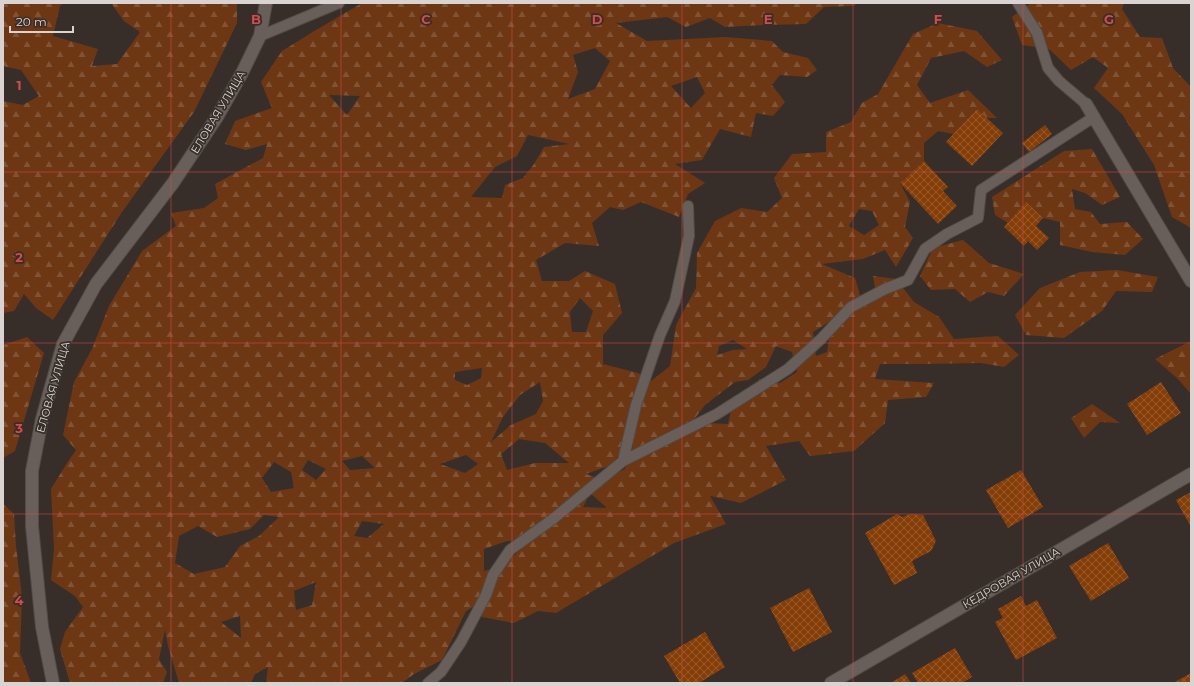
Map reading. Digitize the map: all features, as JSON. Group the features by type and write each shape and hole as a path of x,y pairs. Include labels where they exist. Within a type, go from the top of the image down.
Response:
{"street":[{"name":"ЕЛОВАЯ УЛИЦА","path":"52,683 42,627 32,526 32,471 42,419 63,344 96,284 173,183 217,117 242,73 260,36 266,3"},
{"path":"1086,104 1191,282"},
{"name":"КЕДРОВАЯ УЛИЦА","path":"831,683 1191,474"}],"lane":[{"path":"260,36 338,3"},
{"path":"1018,3 1037,33 1048,68 1059,81 1086,104"},
{"path":"428,683 441,672 461,642 486,594 493,575 510,550 553,519 623,461 717,414 788,368 821,339 851,306 885,289 908,280 925,249 947,234 978,218 981,190 1094,117"},
{"path":"623,461 636,405 660,335 675,301 689,236 688,206"}],"green space":[{"path":"3,3 63,3 60,6 53,36 98,49 92,66 117,64 140,32 124,21 111,3 237,3 237,23 194,112 122,212 53,320 36,308 24,294 14,311 3,313 3,101 23,105 39,96 21,70 3,66"},
{"path":"362,3 857,3 854,6 824,7 806,24 725,27 710,18 686,27 667,17 616,23 647,41 726,37 772,41 783,52 808,58 817,70 807,77 780,75 772,85 785,102 773,116 756,113 751,137 720,129 702,160 675,164 705,183 688,194 679,217 641,202 623,210 610,207 592,223 599,246 565,243 536,260 542,281 569,281 585,271 615,284 622,313 603,335 603,364 638,373 651,381 670,366 676,325 696,288 697,253 715,221 741,208 767,212 782,198 774,178 792,154 826,152 826,132 851,122 862,103 878,94 913,34 938,23 977,31 1002,60 987,67 964,51 931,58 917,85 930,103 968,90 997,118 986,118 977,109 954,134 938,131 924,143 924,161 900,183 910,202 905,227 913,238 896,267 885,250 863,259 822,264 855,278 861,299 876,294 873,276 896,279 914,302 939,317 954,339 998,336 1019,355 1004,367 981,363 880,364 875,379 934,383 926,397 888,400 885,423 854,451 810,456 799,441 766,446 786,480 741,503 710,496 726,524 674,543 556,613 538,611 514,623 482,617 482,602 466,611 442,660 414,674 402,683 266,683 268,667 255,674 251,683 179,683 165,630 159,659 167,672 163,683 70,683 60,649 65,632 83,607 75,596 51,580 54,549 51,489 76,450 63,435 74,382 92,349 109,306 142,251 176,226 171,213 204,208 218,198 215,184 263,158 267,144 246,150 225,144 235,121 272,108 261,82 282,51","holes":["595,48 610,61 595,89 568,99 578,72 573,55","697,77 705,93 691,108 671,86","329,95 360,96 347,115","528,135 569,144 544,147 534,164 523,178 505,185 502,198 471,197 495,167 517,156","859,209 872,211 879,225 864,235 849,226","580,298 593,311 586,332 572,332 570,312","832,320 827,352 816,356 813,332","733,340 747,349 733,350 717,355 719,346","776,346 792,352 797,372 780,383 759,379 751,397 733,401 728,424 707,423 685,431 705,405 735,382 748,380 766,367","482,368 481,378 467,385 455,380 455,372","540,382 543,401 536,414 511,425 491,442 503,417 520,395","628,436 633,446 625,469 602,480 586,474 614,464","519,439 545,443 569,463 535,463 507,470 501,454","466,455 478,464 465,473 440,464","362,456 375,468 350,470 342,461","308,460 326,469 316,480 302,470","274,462 291,472 294,488 271,492 262,478","590,493 606,507 606,508 583,507","264,515 279,517 259,536 240,546 225,567 194,574 175,563 179,536 198,526 217,537 250,529","362,521 384,524 367,538 354,536","507,541 529,542 502,566 484,571 484,549","316,582 312,605 296,610 294,591","240,616 241,638 221,622"]},
{"path":"1031,3 1124,3 1122,9 1140,37 1162,38 1173,68 1191,87 1191,115 1189,118 1191,119 1191,228 1172,217 1154,165 1122,114 1094,88 1108,68 1093,57 1071,70 1049,49 1022,45 1012,17"},
{"path":"1092,149 1120,197 1102,205 1085,193 1072,189 1075,209 1091,212 1100,224 1127,222 1143,239 1125,255 1092,252 1060,245 1060,222 1043,218 1026,203 1008,223 995,215 992,197 1064,151"},
{"path":"963,240 989,263 1024,274 1004,296 988,292 970,302 955,289 931,290 920,276 933,248"},
{"path":"1117,270 1158,277 1152,292 1116,291 1102,311 1064,338 1026,335 1015,315 1040,288 1080,272"},
{"path":"27,337 44,353 15,451 3,458 3,345"},
{"path":"1191,341 1191,394 1178,379 1155,359"},
{"path":"1092,404 1120,423 1100,422 1084,438 1071,418"},
{"path":"3,504 14,514 22,597 20,653 31,683 3,683"}],"building":[{"path":"977,109 1003,133 972,166 946,142"},
{"path":"1045,125 1052,134 1029,152 1022,143"},
{"path":"924,161 948,187 943,191 957,206 938,224 900,183"},
{"path":"1026,202 1043,218 1036,226 1049,238 1037,250 1028,241 1024,246 1004,227"},
{"path":"1161,382 1181,413 1147,435 1127,404"},
{"path":"1021,470 1043,507 1008,528 986,490"},
{"path":"1191,492 1191,527 1176,500"},
{"path":"897,514 902,517 911,514 923,515 936,541 931,551 912,561 917,573 894,585 865,533"},
{"path":"1108,543 1129,578 1091,601 1069,566"},
{"path":"809,588 832,632 793,652 770,608"},
{"path":"1021,596 1026,606 1037,600 1057,638 1016,660 995,622 1003,618 998,609"},
{"path":"705,632 725,667 699,683 680,683 664,656"},
{"path":"955,648 972,677 962,683 918,683 912,673"},
{"path":"1191,673 1191,683 1173,683"},
{"path":"905,674 911,683 891,683"}]}
